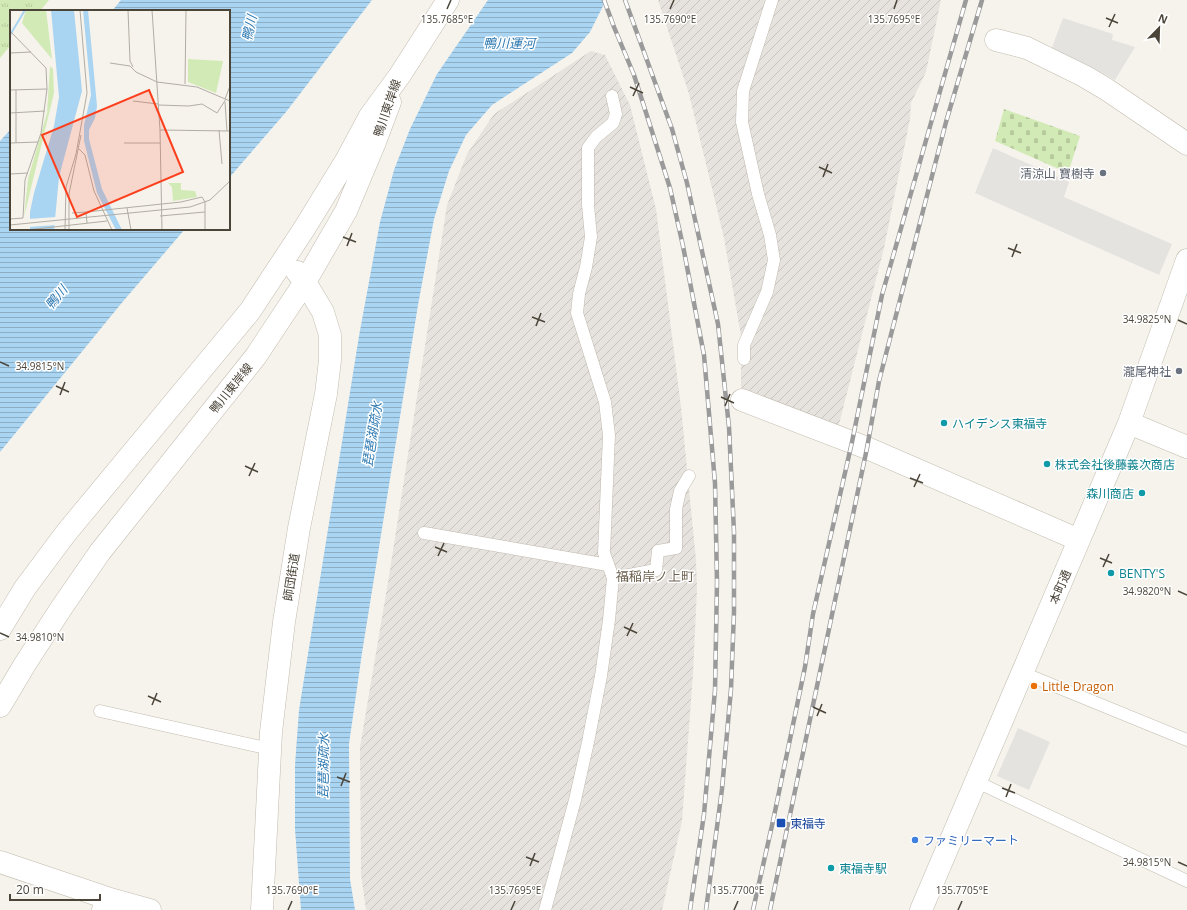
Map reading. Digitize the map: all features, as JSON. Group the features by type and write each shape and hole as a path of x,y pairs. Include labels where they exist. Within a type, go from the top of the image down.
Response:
{"street":[{"path":"400,75 448,0"},
{"path":"996,40 1027,48 1084,76 1106,89 1187,144"},
{"name":"鴨川東岸線","path":"0,629 25,588 66,533 250,311 286,259 347,158 370,116 400,75"},
{"name":"鴨川東岸線","path":"0,706 25,664 100,552 256,356 305,282 346,211 375,142 400,75"},
{"name":"師団街道","path":"262,910 270,749 284,622 299,528 326,394 330,360 330,335 323,312 305,282 286,259"},
{"name":"本町通","path":"922,910 1129,423 1187,260"},
{"path":"742,400 867,448 1079,540"},
{"path":"1129,423 1187,447"},
{"path":"0,862 105,904 150,910"}],"lane":[{"path":"744,360 744,345 767,292 774,260 770,235 758,194 742,122 743,91 772,0"},
{"path":"545,910 576,800 604,655 609,620 612,578 604,552 609,435 608,422 605,402 577,313 579,294 586,267 591,237 588,205 588,148 596,137 613,123 616,114 612,96"},
{"path":"612,578 656,570 658,551 676,548 676,509 680,491 688,476"},
{"path":"424,533 608,565"},
{"path":"1023,673 1187,740"},
{"path":"100,711 270,749"},
{"path":"977,782 1187,881"}],"shaded area":[{"path":"658,0 941,0 926,72 911,103 910,119 884,248 837,432 741,388 741,336 724,238 689,94"},
{"path":"1063,18 1113,34 1112,40 1135,47 1115,80 1095,69 1051,50"},
{"path":"591,51 605,55 630,105 656,209 681,407 696,560 697,589 693,674 682,821 662,910 366,910 361,875 360,747 389,576 447,205 467,154 494,114"},
{"path":"993,148 1069,182 1064,197 1172,244 1159,275 975,193"},
{"path":"1018,728 1050,742 1029,790 997,776"}],"green space":[{"path":"0,0 49,0 41,10 10,10 10,46 0,58"},
{"path":"1004,109 1080,136 1068,173 995,141"}],"water":[{"name":"鴨川","path":"121,0 372,0 286,112 230,177 230,10 113,10"},
{"name":"鴨川運河","path":"488,0 606,0 590,32 572,53 492,105 466,135 449,171 434,219 418,305 362,653 349,744 350,879 355,910 301,910 295,829 295,765 299,710 359,336 380,222 394,170 410,129 437,74"},
{"name":"鴨川","path":"10,130 10,230 184,230 120,305 0,452 0,141"}],"railway":[{"path":"604,0 634,75 670,188 704,355 715,483 717,582 715,690 704,814 690,910"},
{"path":"625,0 672,129 687,183 718,324 729,427 734,532 734,612 731,689 722,789 706,910"},
{"path":"753,910 805,667 813,614 852,442 882,295 966,0"},
{"path":"770,910 867,448 879,381 946,122 982,0"}],"place":[{"name":"清涼山 寶樹寺","path":"1103,173"},
{"name":"瀧尾神社","path":"1179,371"},
{"name":"ハイデンス東福寺","path":"944,423"},
{"name":"株式会社後藤義次商店","path":"1047,464"},
{"name":"森川商店","path":"1142,493"},
{"name":"BENTY'S","path":"1111,573"},
{"name":"Little Dragon","path":"1034,686"},
{"name":"東福寺","path":"781,823"},
{"name":"ファミリーマート","path":"915,840"},
{"name":"東福寺駅","path":"831,868"}],"district":[{"name":"福稲岸ノ上町","path":"655,576"}],"water label":[{"name":"琵琶湖疏水","path":"372,434"},
{"name":"琵琶湖疏水","path":"323,766"}]}
